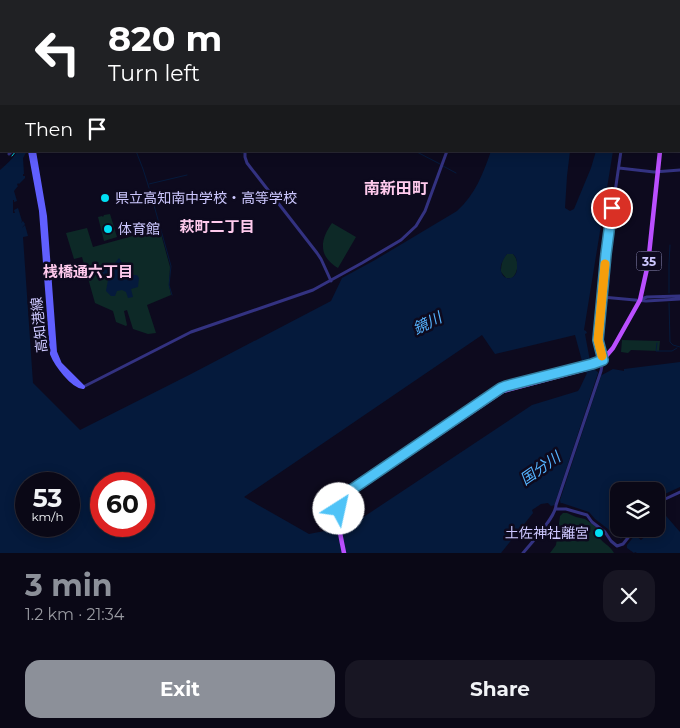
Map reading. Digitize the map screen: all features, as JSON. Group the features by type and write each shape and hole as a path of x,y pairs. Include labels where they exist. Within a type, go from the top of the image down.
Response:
{"main road":[{"name":"高知港線","path":"32,152 41,211 52,354 59,367 78,386 83,386"},
{"name":"35","path":"603,360 615,344 640,300 648,269 660,152"},
{"path":"344,553 338,512 342,500 503,390 592,366 603,360"}],"street":[{"path":"245,152 247,163 317,253 331,281"},
{"path":"83,386 198,329 313,290 401,240 416,226 423,216 447,152"},
{"path":"523,553 552,517 601,371 603,360 598,340 606,254 621,152"},
{"path":"619,168 658,172 680,170"},
{"path":"602,297 640,300 647,297 680,298"},
{"path":"665,499 680,492"},
{"path":"556,507 587,515 617,546 623,544 629,537"}],"green space":[{"name":"体育館","path":"110,214 117,237 104,241 98,217"},
{"path":"332,223 356,237 338,268 327,258 323,247 325,236"},
{"path":"87,228 93,247 158,229 170,267 169,285 171,295 147,305 156,333 148,334 133,329 127,310 124,311 126,326 116,322 113,311 95,303 82,257 74,259 66,233"},
{"path":"507,254 513,254 517,263 516,273 512,278 506,278 501,272 503,260"},
{"path":"622,340 660,341 659,351 631,350 628,353 621,352"},
{"path":"563,513 585,519 599,529 596,529 597,534 614,553 550,553 556,545 560,516"}],"water":[{"path":"17,152 26,152 23,158 23,176 25,178 18,183 14,191 17,201 14,202 13,200 13,213 18,208 21,223 23,221 25,224 22,228 25,225 28,236 23,237 33,383 80,430 331,301 342,278 457,211 474,191 491,152 570,152 565,208 570,211 574,209 596,152 613,152 584,330 587,333 585,334 589,361 593,370 602,375 613,369 624,371 624,369 680,362 680,487 665,494 665,482 610,482 610,532 589,512 562,503 551,506 548,503 541,504 532,510 533,513 501,553 0,553 0,170","holes":["507,254 513,254 516,260 516,272 512,278 508,278 502,274 501,265","482,335 495,354 575,335 585,372 587,373 578,391 532,405 350,526 309,534 244,497"]},
{"path":"119,258 123,264 128,263 123,265 121,271 126,271 128,266 131,265 133,270 130,274 137,275 139,278 138,287 131,289 133,297 128,298 126,292 122,290 117,291 115,296 111,296 106,291 108,280 101,272 101,267 106,263 114,264"},
{"path":"665,515 680,532 680,553 634,553 627,548 627,545 633,537 641,540 644,537 665,537"}],"pier":[{"path":"599,370 602,373 560,500 561,505 554,506"}],"waterway":[{"path":"136,152 150,191 171,266 169,285 172,295"},
{"path":"417,152 440,164"},
{"path":"443,166 456,173"},
{"path":"149,184 187,175"},
{"path":"669,293 670,245"},
{"path":"669,303 670,342 680,347"},
{"path":"657,343 656,351 672,351 677,348"}],"tram line":[{"path":"12,156 15,152"}],"slow traffic":[{"path":"602,356 598,340 605,264"}],"place":[{"name":"県立高知南中学校・高等学校","path":"105,198"},
{"name":"体育館","path":"108,229"},
{"name":"土佐神社離宮","path":"599,533"}],"district":[{"name":"南新田町","path":"396,188"},
{"name":"萩町二丁目","path":"217,226"},
{"name":"桟橋通六丁目","path":"88,271"}],"route":[{"path":"339,509 345,495 351,490 501,388 603,360 598,340 612,208"}],"water label":[{"name":"鏡川","path":"427,323"},
{"name":"国分川","path":"540,468"}]}
